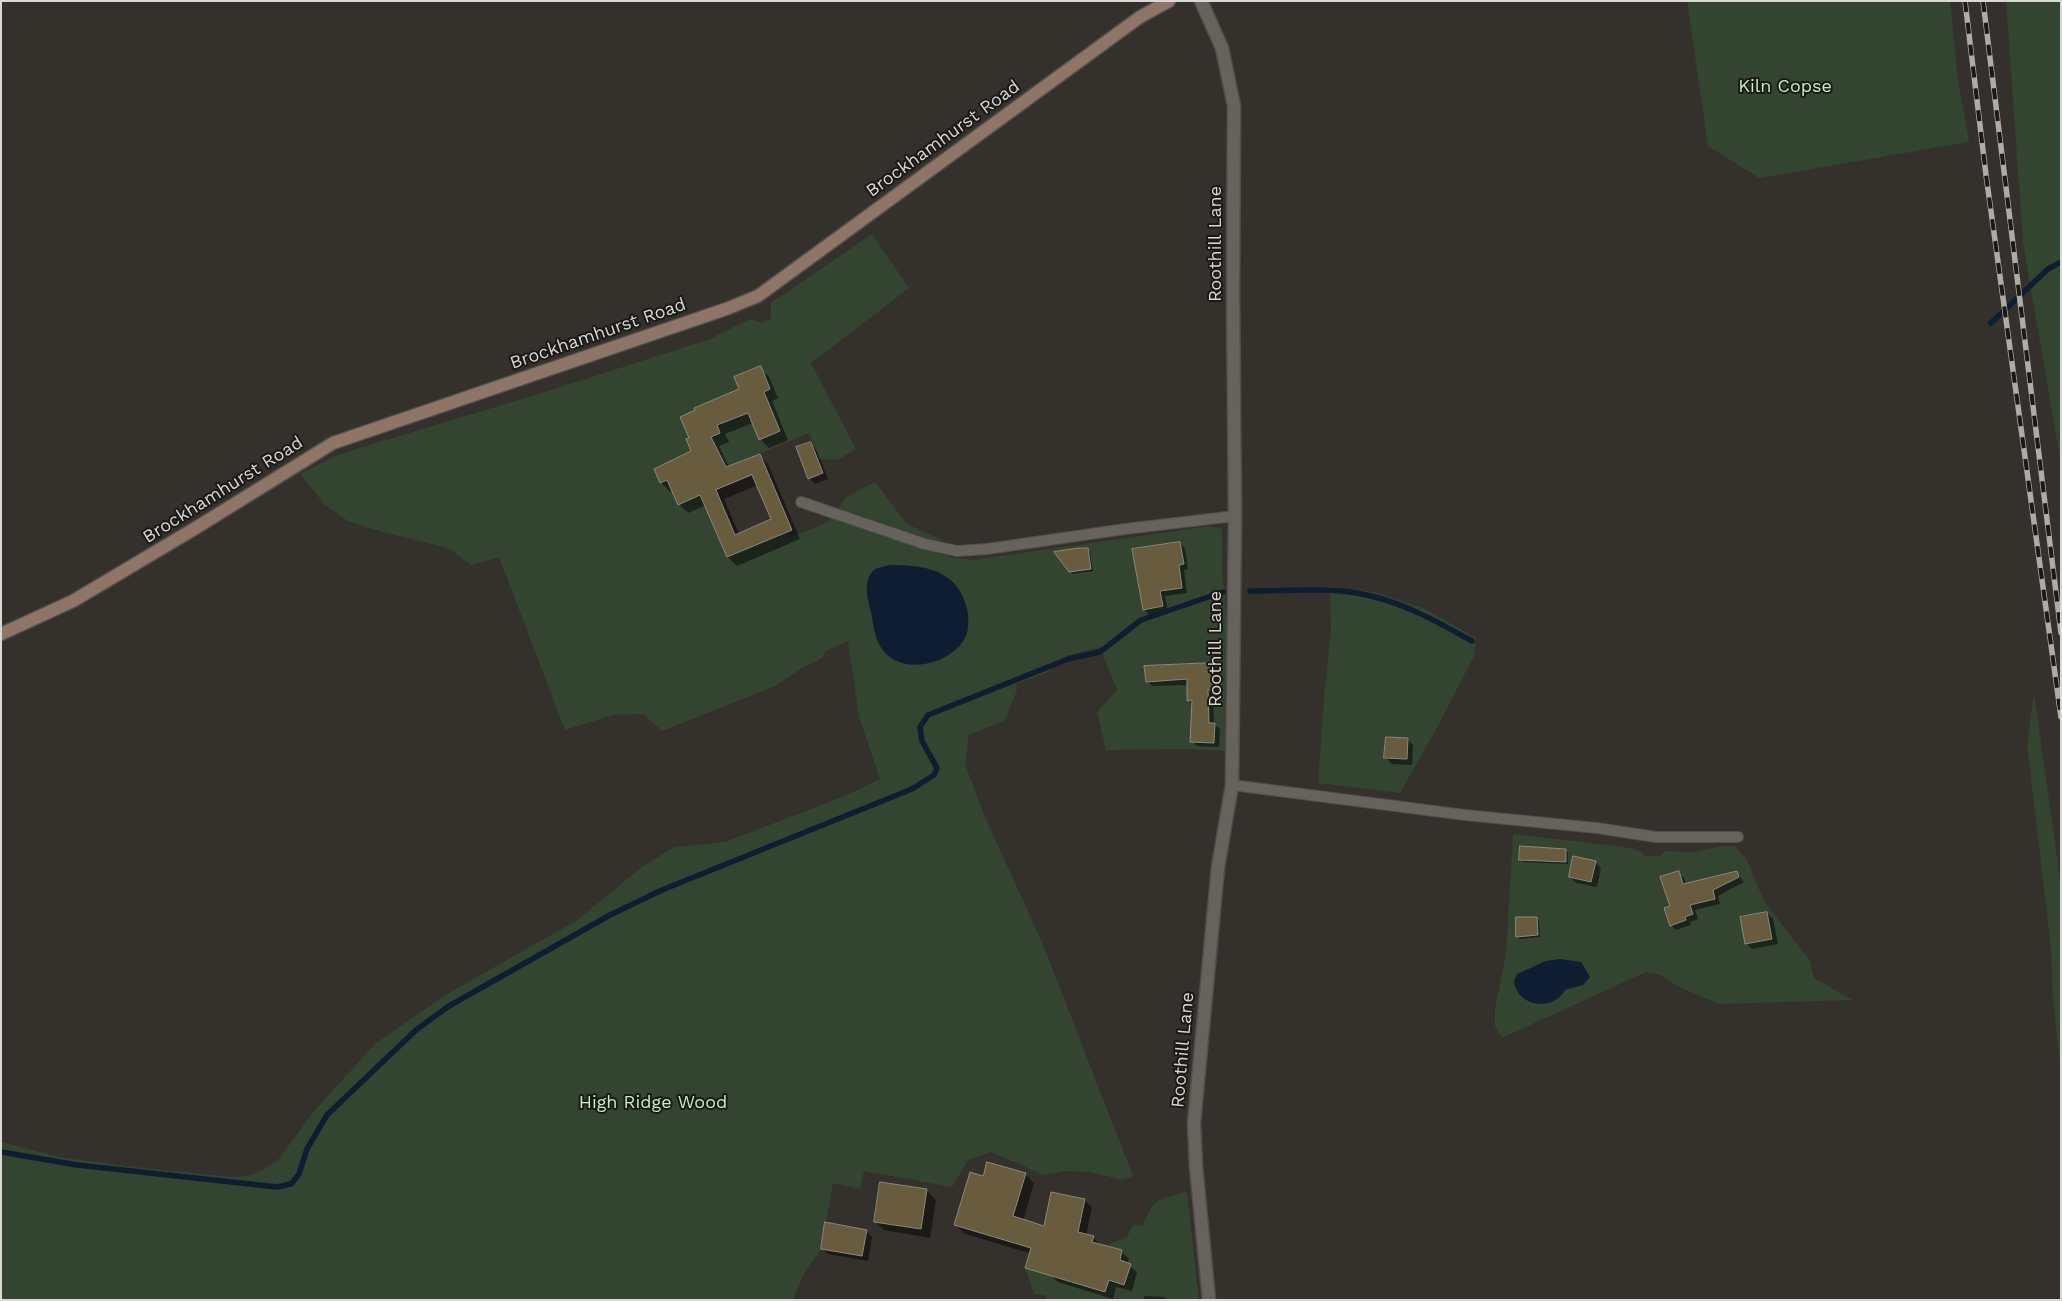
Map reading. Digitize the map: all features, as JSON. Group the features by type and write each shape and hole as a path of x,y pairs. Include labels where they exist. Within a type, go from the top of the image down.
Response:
{"street":[{"name":"Brockhamhurst Road","path":"1,634 73,602 333,443 726,309 758,296 1140,17 1169,1"},
{"name":"Roothill Lane","path":"1201,1 1222,48 1234,106 1235,516 1232,785 1218,867 1194,1123 1209,1300"}],"lane":[{"path":"801,502 925,544 957,551 987,549 1124,529 1235,516"},
{"path":"1232,785 1446,813 1597,828 1656,837 1738,837"}],"green space":[{"name":"Kiln Copse","path":"1687,1 1950,1 1958,79 1969,142 1759,178 1708,146"},
{"path":"2006,1 2061,1 2061,464 2023,243"},
{"name":"High Ridge Wood","path":"872,234 909,288 811,363 856,449 837,460 819,459 809,433 726,468 671,487 678,505 700,495 727,557 786,532 789,538 824,524 834,517 950,557 973,560 1210,526 1222,529 1222,571 1227,617 1225,751 1188,749 1106,750 1097,712 1117,690 1100,647 1066,656 1048,672 1016,684 1017,690 1005,720 969,735 965,764 984,815 1042,942 1133,1176 1123,1180 1090,1172 1065,1171 1044,1175 991,1152 968,1160 952,1187 864,1171 860,1189 833,1183 821,1249 804,1273 793,1300 1,1300 1,1142 60,1157 116,1165 231,1177 248,1176 261,1171 278,1160 314,1111 375,1044 445,995 576,921 642,867 674,847 725,842 845,796 880,779 859,717 848,641 826,651 822,658 802,668 775,686 662,731 643,714 613,715 565,730 499,557 471,565 448,548 348,521 325,505 300,474 340,454 542,393 710,339 750,319 762,323 771,319 771,303","holes":["961,592 967,613 960,646 938,662"]},
{"path":"875,482 907,524 944,541 933,540 839,508 845,498"},
{"path":"1330,587 1375,592 1423,608 1476,638 1474,656 1439,724 1400,793 1318,783 1331,630"},
{"path":"2034,693 2061,885 2061,1075 2053,999 2051,948 2027,745"},
{"path":"1513,834 1625,847 1643,852 1644,856 1660,856 1665,851 1693,852 1723,846 1735,846 1746,858 1764,901 1810,961 1814,978 1852,1000 1720,1004 1679,987 1661,975 1646,972 1502,1038 1495,1026 1495,1009 1506,954"},
{"path":"1187,1192 1199,1300 1047,1300 1047,1296 1034,1294 1025,1268 1105,1292 1108,1283 1099,1280 1110,1244 1127,1237 1133,1225 1143,1226 1150,1210 1159,1201"}],"water":[{"path":"889,565 927,569 941,574 954,583 965,603 968,626 967,633 962,642 950,654 931,663 911,664 892,658 884,651 876,635 867,586 869,576 874,570"},
{"path":"1560,959 1581,962 1590,977 1583,985 1565,990 1552,1002 1536,1004 1522,996 1517,990 1514,981 1517,974 1546,961"}],"building":[{"path":"761,366 770,389 764,392 780,431 759,440 748,413 717,425 720,433 711,437 726,467 760,454 792,530 727,557 700,495 678,505 667,480 660,483 654,469 691,451 686,439 689,438 680,417 695,410 694,408 739,389 734,377","holes":["752,475 771,519 735,535 716,490"]},
{"path":"811,442 823,473 808,479 796,447"},
{"path":"1180,542 1184,564 1179,565 1182,588 1160,591 1163,606 1143,610 1132,549"},
{"path":"1088,548 1091,569 1069,572 1054,552"},
{"path":"1213,663 1213,690 1208,690 1209,723 1215,723 1214,743 1190,742 1192,700 1187,701 1187,679 1146,682 1144,666"},
{"path":"1386,737 1408,738 1407,759 1384,758"},
{"path":"1520,846 1566,849 1566,862 1519,860"},
{"path":"1573,856 1596,861 1591,882 1569,877"},
{"path":"1679,871 1683,884 1737,871 1739,877 1713,890 1715,899 1690,905 1693,914 1685,917 1686,920 1670,926 1664,908 1670,906 1660,877"},
{"path":"1767,912 1772,939 1745,944 1740,917"},
{"path":"1516,917 1537,917 1538,935 1516,937"},
{"path":"987,1162 1026,1173 1013,1216 1044,1226 1051,1192 1085,1199 1078,1232 1094,1236 1092,1242 1122,1250 1120,1260 1131,1264 1124,1285 1109,1280 1105,1292 1025,1268 1031,1248 954,1225 970,1172 983,1176"},
{"path":"880,1182 927,1189 921,1229 874,1222"},
{"path":"825,1222 867,1230 862,1256 821,1249"}],"waterway":[{"path":"1991,323 2048,269 2061,262"},
{"path":"1250,591 1329,590 1375,597 1413,610 1472,641"},
{"path":"1,1152 77,1165 277,1187 291,1184 299,1174 307,1149 327,1115 416,1030 449,1006 610,915 662,890 912,789 934,775 937,768 922,741 920,727 928,715 1068,659 1100,652 1141,620 1223,592"}],"railway":[{"path":"1965,1 1986,175 2061,717"},
{"path":"1983,1 2061,633"}]}
